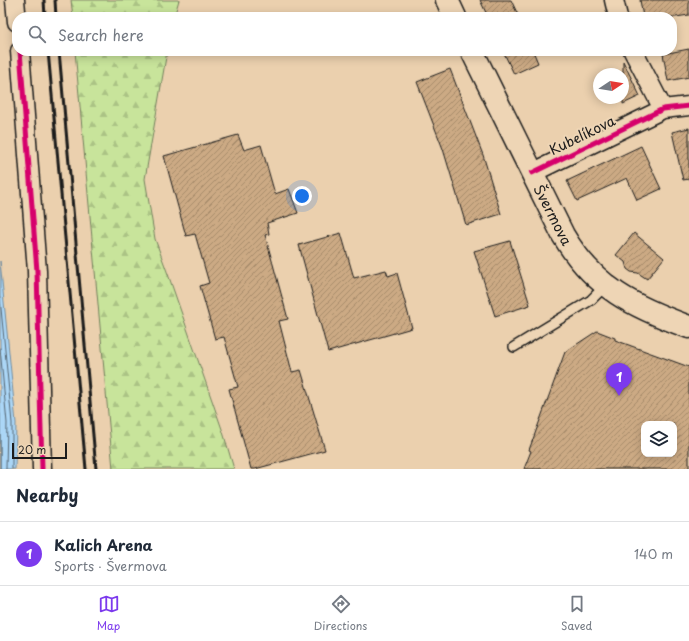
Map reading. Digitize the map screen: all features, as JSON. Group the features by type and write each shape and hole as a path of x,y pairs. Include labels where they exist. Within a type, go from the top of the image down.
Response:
{"main road":[{"path":"448,0 453,12"},
{"name":"Švermova","path":"474,56 571,249 591,273 605,286 621,297 668,320 689,327"}],"street":[{"path":"15,0 16,12"},
{"path":"614,0 617,12"},
{"path":"20,56 37,271 42,469"},
{"path":"636,56 663,109"},
{"name":"Kubelíkova","path":"532,173 663,109 689,106"}],"lane":[{"path":"514,347 591,300 605,286"}],"green space":[{"path":"71,0 179,0 175,12 72,12"},
{"path":"75,56 166,56 145,179 155,239 223,432 234,469 113,469"}],"water":[{"path":"0,261 16,423 15,469 0,469"}],"building":[{"path":"480,0 511,0 517,12 486,12"},
{"path":"640,0 689,0 689,15 677,17 677,12 642,12"},
{"path":"689,49 689,77 668,81 663,56 677,56 677,51"},
{"path":"505,56 535,56 538,63 514,74"},
{"path":"623,61 626,68 623,68"},
{"path":"450,69 483,155 501,214 466,225 443,149 417,82"},
{"path":"629,73 640,96 629,101"},
{"path":"689,128 689,179 683,180 672,132"},
{"path":"238,135 244,150 261,145 275,194 289,189 298,213 267,223 269,234 265,235 288,319 279,321 292,372 301,370 325,450 255,469 251,469 229,389 238,387 224,337 215,339 200,286 209,283 195,234 186,236 164,156"},
{"path":"641,146 661,189 637,200 627,178 577,201 567,181"},
{"path":"341,233 354,278 386,270 388,276 397,273 412,328 328,352 299,245"},
{"path":"634,233 664,258 647,279 638,273 631,272 627,269 625,262 616,255"},
{"path":"510,241 530,305 495,316 474,251"},
{"path":"597,331 615,338 615,340 689,367 689,469 524,469 531,451 529,450 565,352"}],"railway":[{"path":"44,0 45,12"},
{"path":"55,0 56,12"},
{"path":"48,56 86,469"},
{"path":"59,56 96,469"}],"cycle path":[{"path":"20,56 37,271 42,469"},
{"path":"532,173 663,109 689,106"}],"place":[{"name":"Kalich Arena","path":"619,396"}]}
